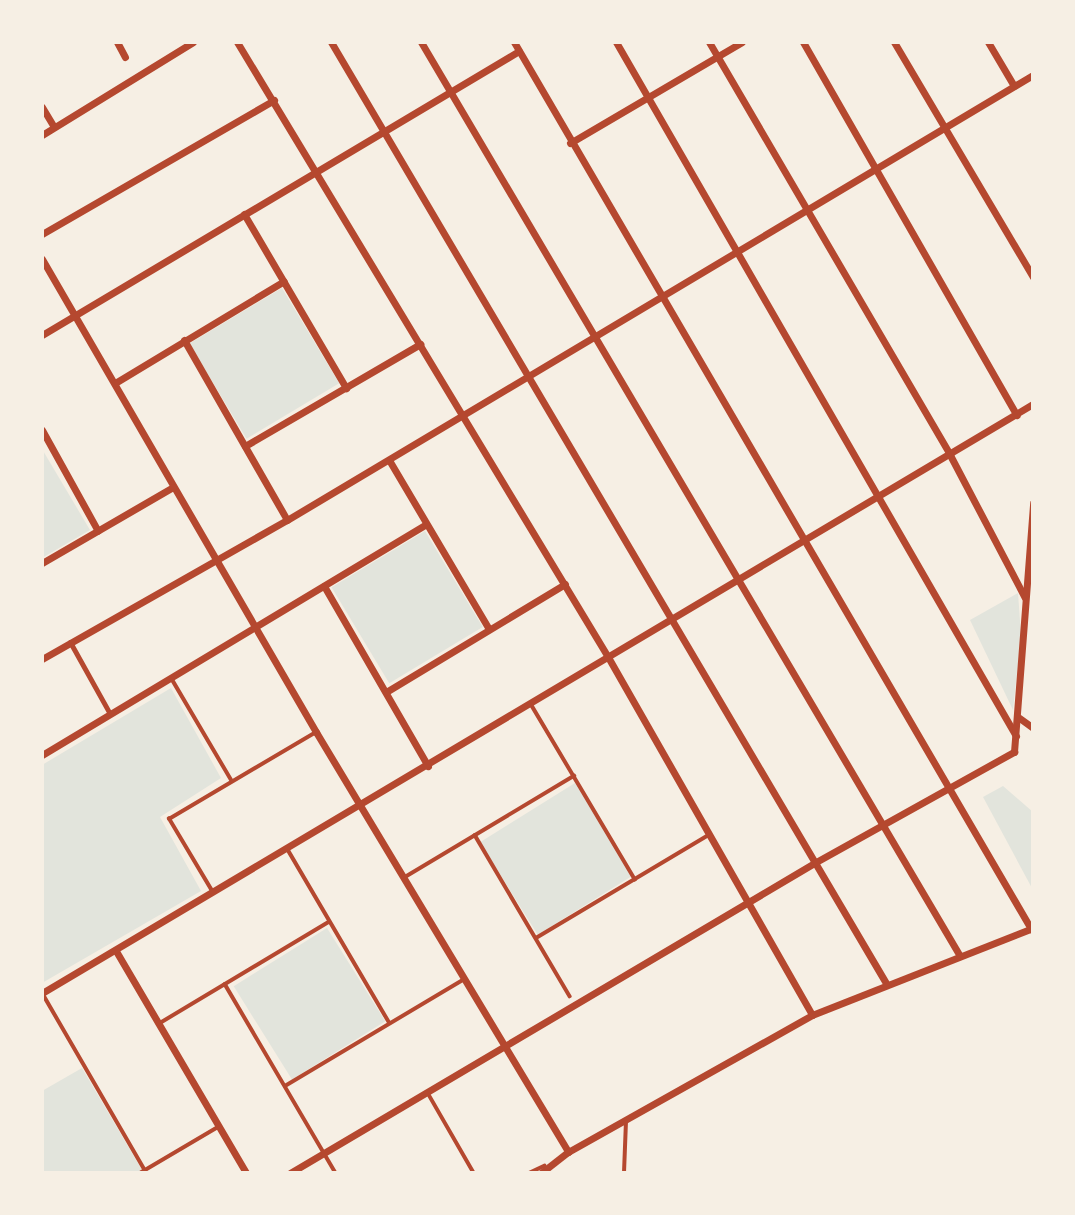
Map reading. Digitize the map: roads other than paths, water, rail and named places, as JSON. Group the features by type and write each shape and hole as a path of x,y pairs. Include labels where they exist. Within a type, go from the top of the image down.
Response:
{"street":[{"path":"117,42 125,57"},
{"path":"42,135 193,42"},
{"path":"237,42 318,170 565,584 812,1015"},
{"path":"331,42 886,983"},
{"path":"421,42 960,956"},
{"path":"513,42 570,143 807,539 1032,928 886,983 812,1015 568,1152 542,1170"},
{"path":"616,42 880,494 1016,736"},
{"path":"709,42 950,455 1026,600"},
{"path":"570,143 742,42"},
{"path":"803,42 878,167 1017,415"},
{"path":"894,42 1033,277"},
{"path":"988,42 1014,86"},
{"path":"42,335 519,51"},
{"path":"43,655 287,520 389,460 527,373 1033,75"},
{"path":"42,234 274,100"},
{"path":"42,107 54,127"},
{"path":"244,214 346,388"},
{"path":"42,259 316,732 568,1152"},
{"path":"115,383 284,281"},
{"path":"184,340 287,520"},
{"path":"245,446 420,344"},
{"path":"42,993 531,705 738,578 1033,404"},
{"path":"43,433 97,531"},
{"path":"389,460 489,629"},
{"path":"42,563 173,487"},
{"path":"290,1173 816,862 1014,752 1033,503"},
{"path":"42,755 426,524"},
{"path":"386,692 565,584"},
{"path":"324,586 428,766"},
{"path":"1023,647 1033,635"},
{"path":"70,642 110,714"},
{"path":"1018,717 1033,729"},
{"path":"116,951 246,1173"}],"lane":[{"path":"171,677 232,782"},
{"path":"531,705 635,879"},
{"path":"213,892 169,819 316,732"},
{"path":"403,878 574,776"},
{"path":"475,835 570,996"},
{"path":"536,938 709,835"},
{"path":"287,848 327,923 389,1022"},
{"path":"158,1024 327,923"},
{"path":"285,1086 463,980"},
{"path":"225,985 336,1173"},
{"path":"42,993 143,1172 218,1127"},
{"path":"428,1093 474,1173"},
{"path":"624,1173 626,1120"},
{"path":"529,1173 542,1170"}]}
